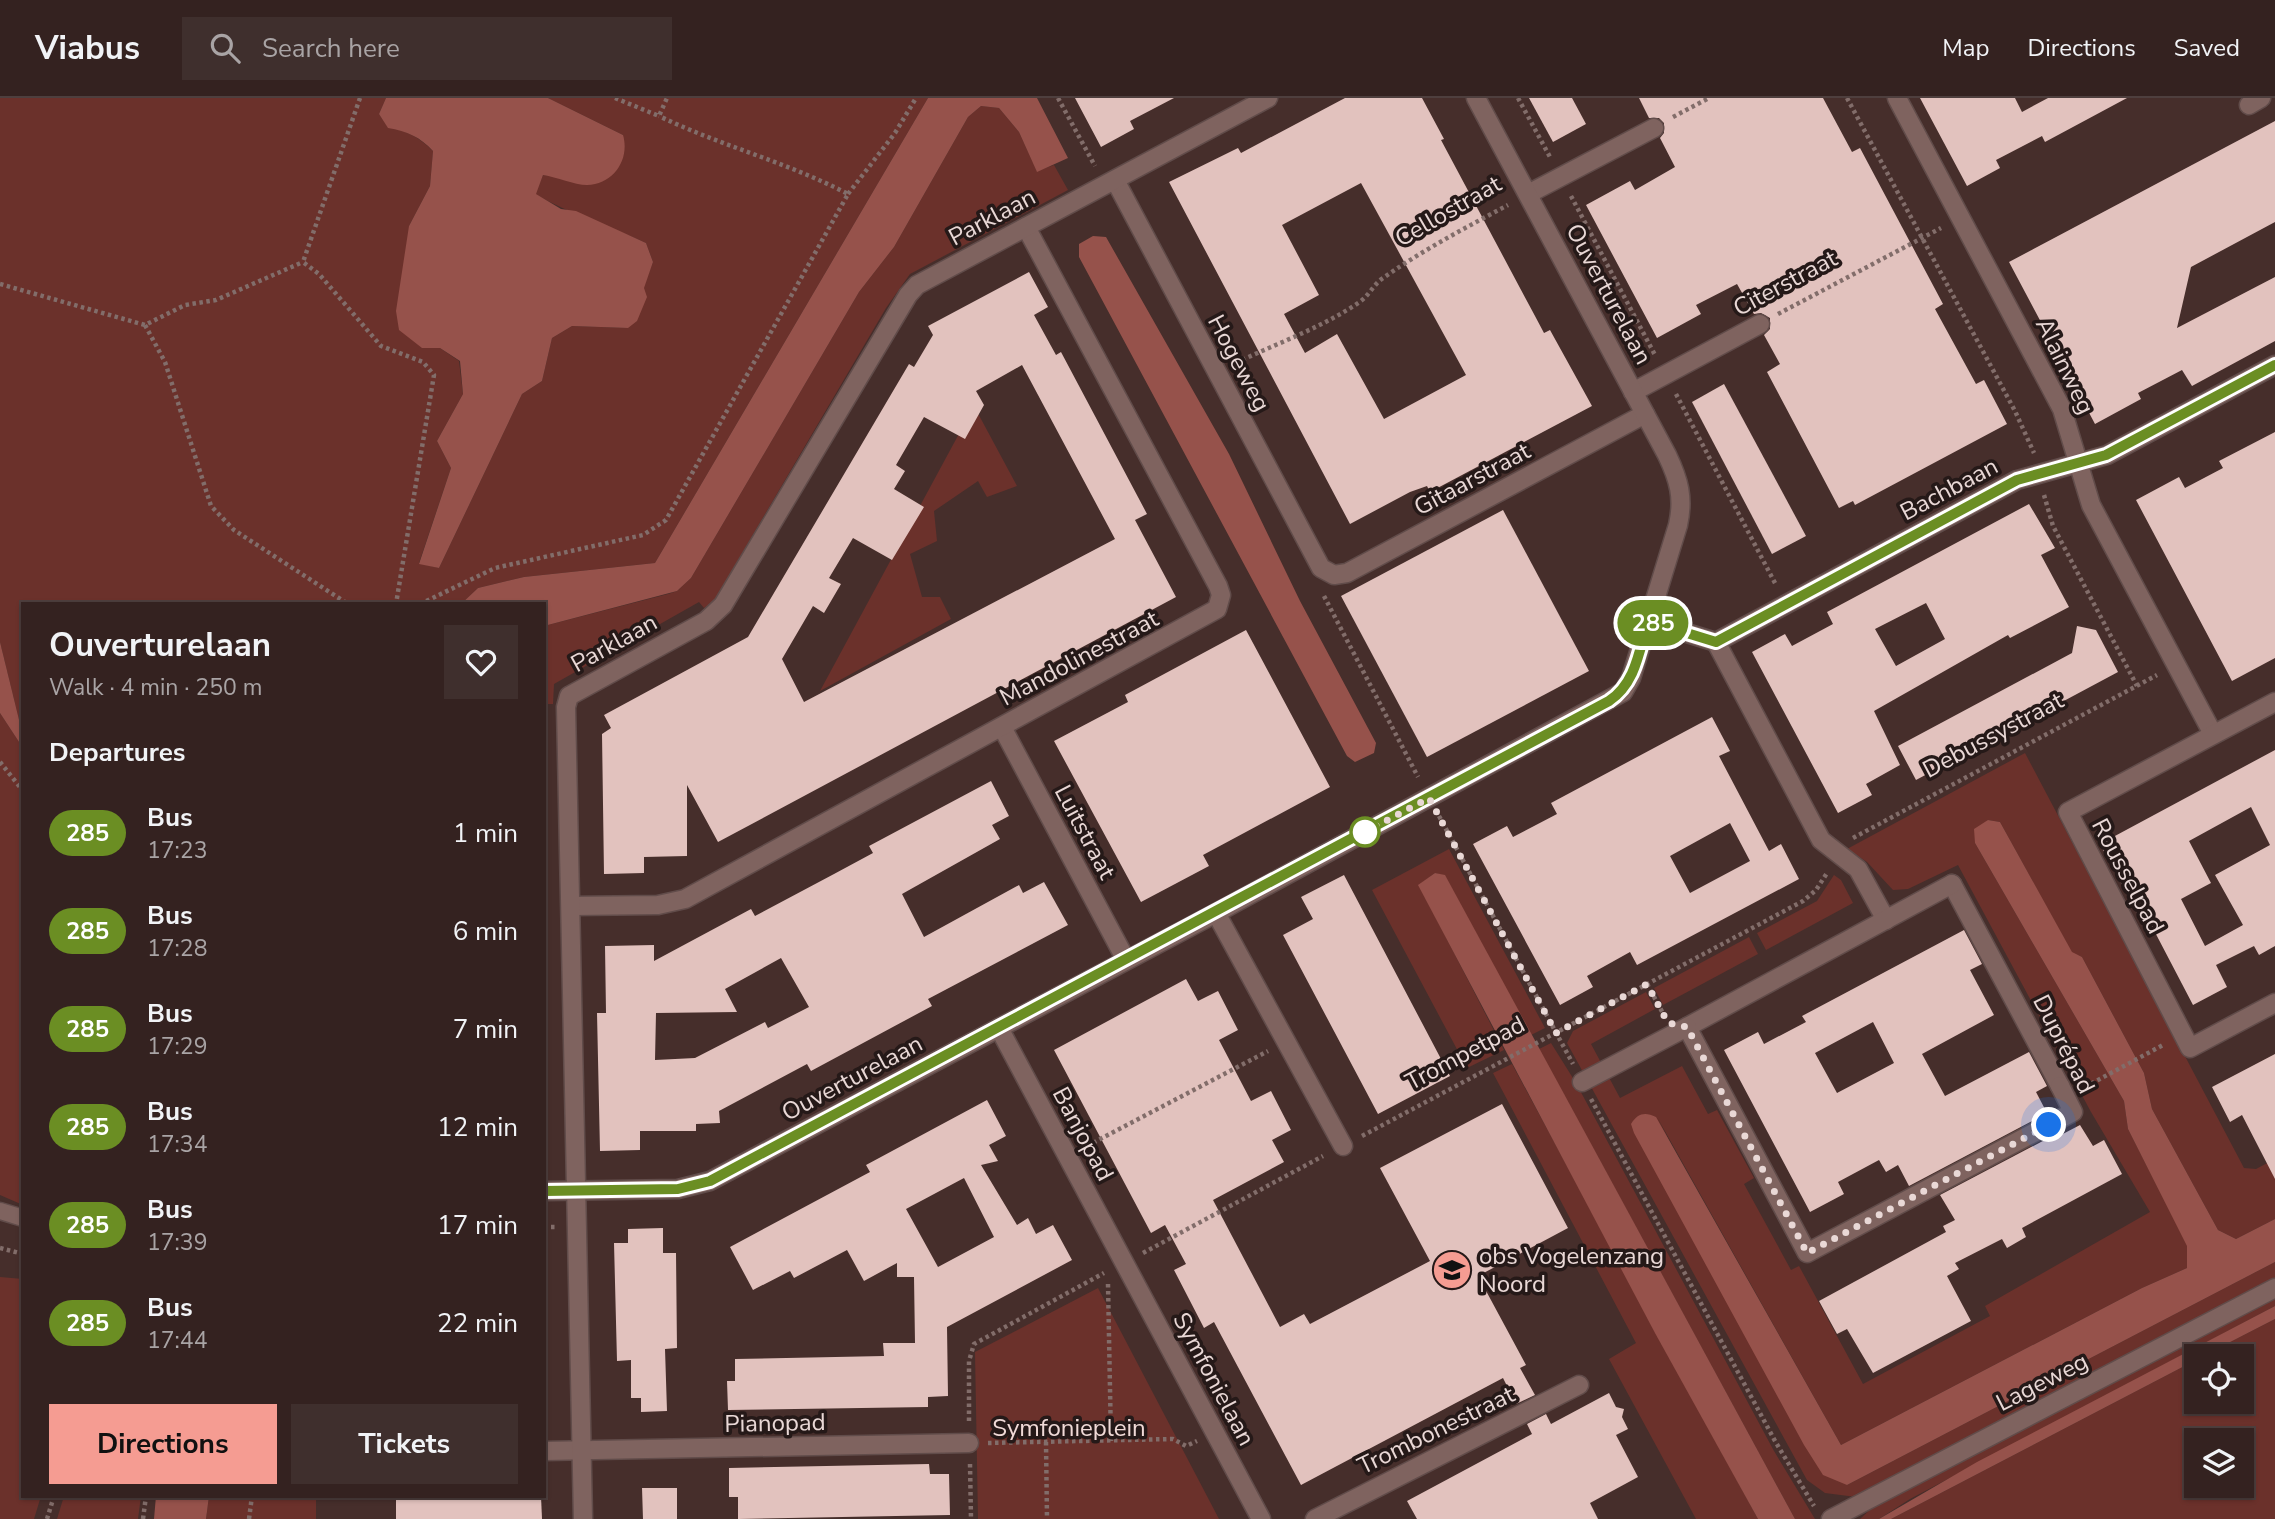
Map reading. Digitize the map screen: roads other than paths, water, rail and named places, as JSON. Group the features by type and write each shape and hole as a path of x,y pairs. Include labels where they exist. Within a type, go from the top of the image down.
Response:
{"street":[{"name":"Parklaan","path":"583,1519 566,707 569,696 715,615 908,295 917,285 1268,98"},
{"name":"Ouverturelaan","path":"546,1191 697,1186 999,1028 1623,692 1631,678 1682,506 1676,474 1476,98"},
{"name":"Alainweg","path":"1897,98 2062,409 2091,505 2213,734"},
{"name":"Cellostraat","path":"1528,194 1654,128"},
{"name":"Hogeweg","path":"1110,183 1217,373 1321,568"},
{"name":"Mandolinestraat","path":"572,906 659,905 685,899 1211,615 1220,602 1218,586 1026,227"},
{"name":"Citerstraat","path":"1633,392 1760,324"},
{"name":"Bachbaan","path":"1716,642 2017,480 2106,455 2275,365"},
{"name":"Gitaarstraat","path":"1321,568 1334,575 1347,573 1645,414"},
{"path":"1648,621 1716,642 1821,839 1862,874 1886,920"},
{"name":"Rousselpad","path":"2275,702 2068,812 2190,1048 2275,1003"},
{"name":"Luitstraat","path":"1002,727 1126,960"},
{"name":"Duprépad","path":"1582,1082 1952,884 2073,1112 1807,1253 1687,1027"},
{"path":"1216,912 1343,1146"},
{"name":"Banjopad","path":"999,1028 1068,1156 1116,1267"},
{"name":"Symfonielaan","path":"1116,1267 1214,1431 1261,1519"},
{"name":"Lageweg","path":"1832,1519 2275,1288"},
{"name":"Trombonestraat","path":"1315,1519 1579,1385"},
{"name":"Pianopad","path":"546,1451 970,1443"}],"lane":[{"path":"0,1211 21,1217"}],"place":[{"name":"obs Vogelenzang Noord","path":"1452,1270"}],"park label":[{"name":"Symfonieplein","path":"1069,1428"}]}
